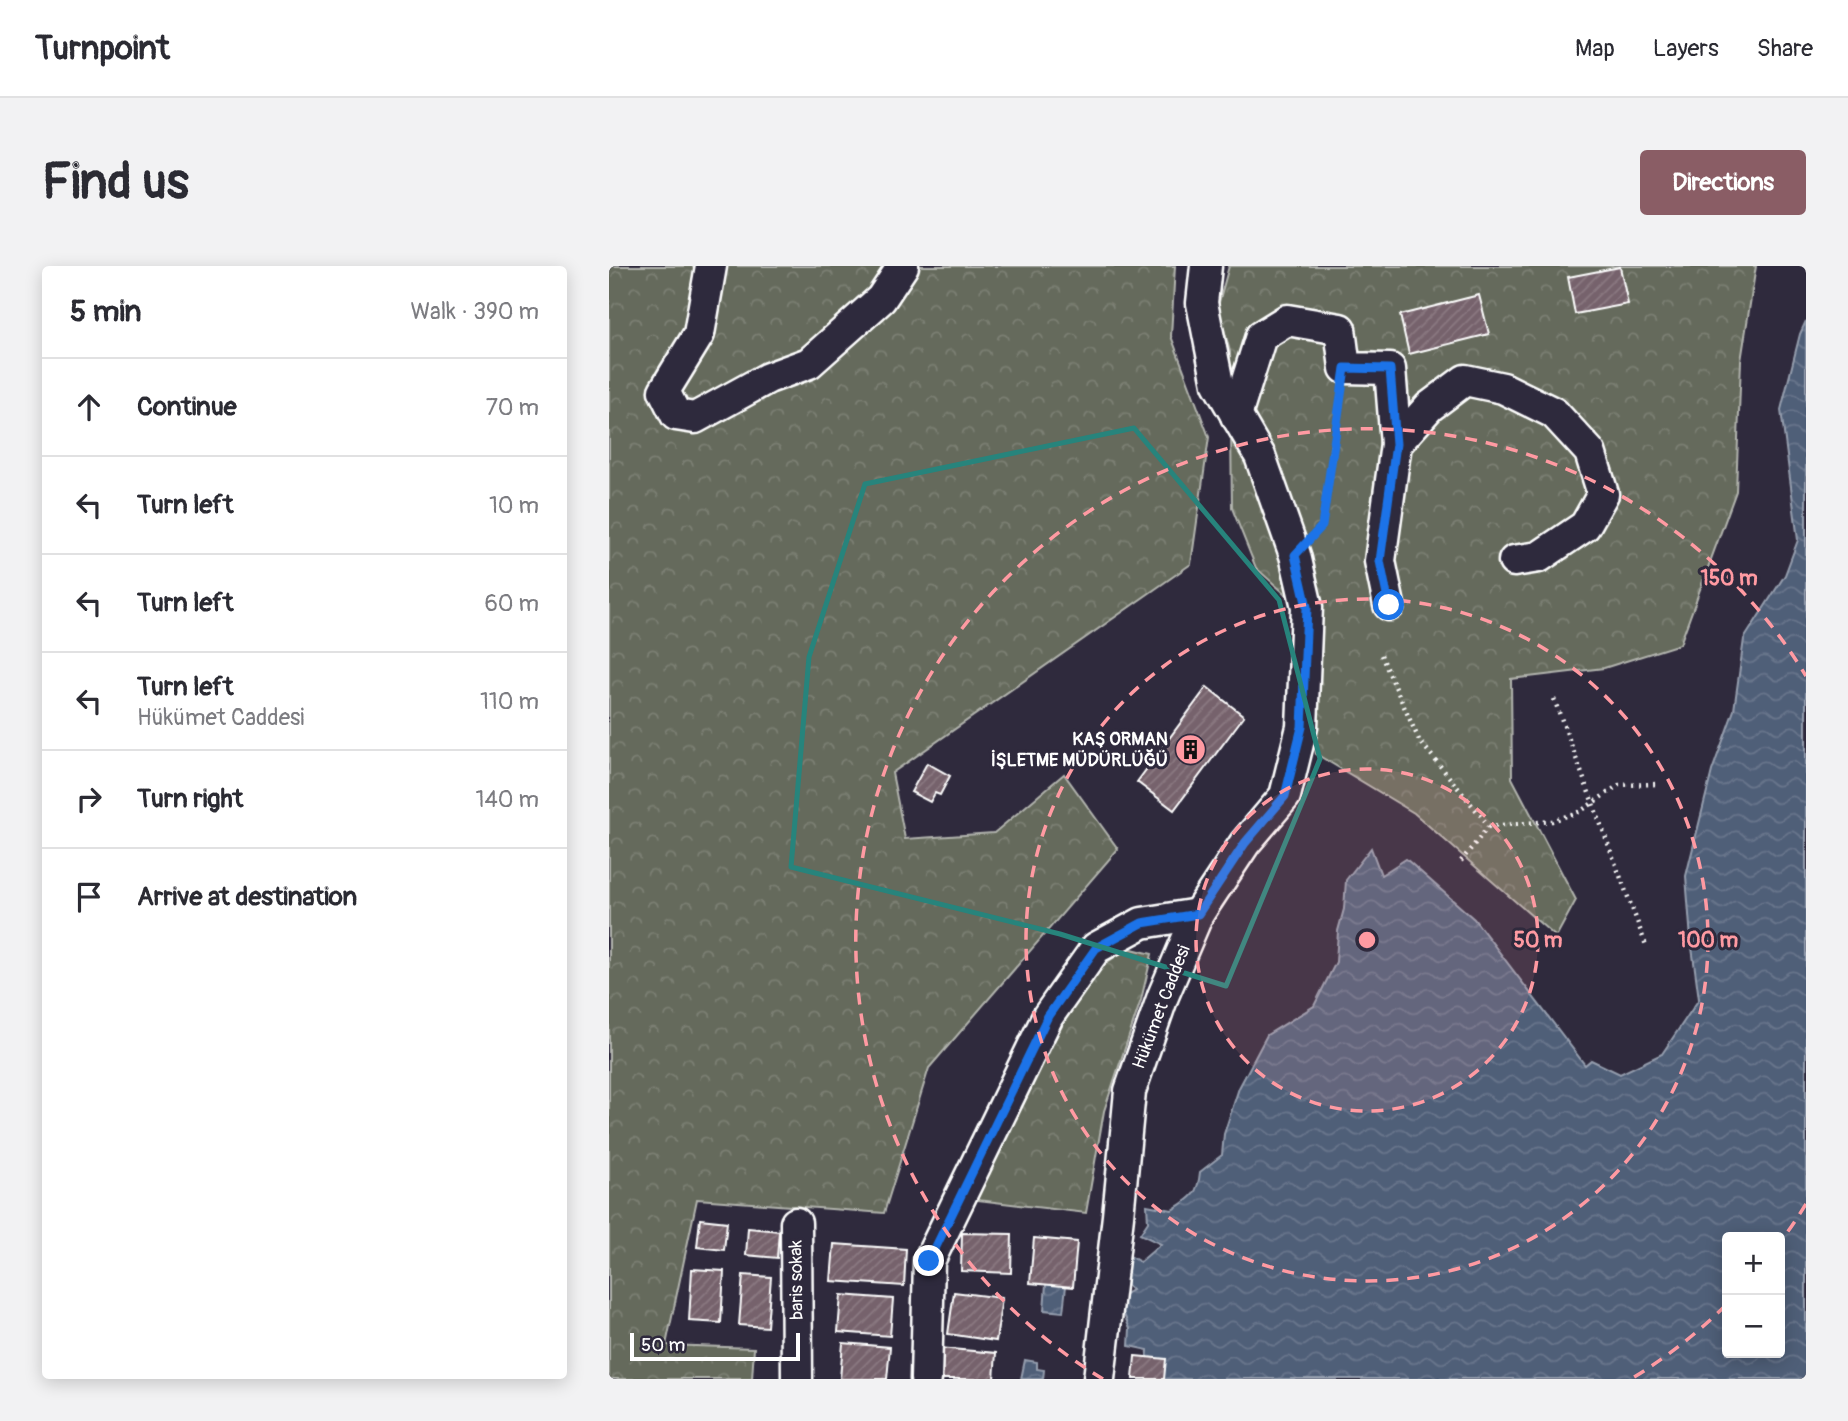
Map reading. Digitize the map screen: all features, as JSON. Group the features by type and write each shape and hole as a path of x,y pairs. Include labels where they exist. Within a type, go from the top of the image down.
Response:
{"street":[{"path":"711,266 699,334 664,391 676,415 695,418 768,378 809,363 881,299 903,266"},
{"name":"Hükümet Caddesi","path":"1099,1379 1130,1091 1163,996 1198,914 1245,843 1285,796 1302,727 1307,607 1295,555 1260,456 1218,384 1202,303 1206,266"},
{"path":"1237,416 1261,336 1287,320 1341,329 1345,368 1390,369 1396,444 1380,561 1389,605"},
{"path":"1396,444 1429,407 1465,380 1503,388 1554,413 1590,453 1603,494 1585,526 1539,556 1514,561"},
{"path":"926,1379 929,1261 1048,1016 1096,948 1142,923 1198,914"},
{"name":"baris sokak","path":"796,1223 797,1379"}],"path":[{"path":"1295,555 1322,526 1345,368"},
{"path":"1381,655 1419,740 1489,827"},
{"path":"1554,699 1647,948"},
{"path":"1461,860 1489,827 1552,821 1581,811 1619,785 1660,783"}],"highlighted area":[{"path":"1134,428 1279,600 1320,759 1226,986 1060,934 791,867 809,657 865,484"}],"green space":[{"path":"609,266 1175,266 1171,336 1209,437 1191,564 892,773 905,839 994,833 1064,774 1118,849 929,1068 884,1213 697,1199 666,1345 754,1348 752,1379 609,1379"},
{"path":"1229,266 1756,266 1741,361 1736,491 1680,644 1604,668 1511,679 1512,778 1576,900 1556,937 1414,813 1316,754 1291,599 1256,568 1232,508 1230,352 1218,306"},
{"path":"1128,948 1152,954 1141,1000 1104,1111 1086,1213 969,1199 1090,974"}],"water":[{"path":"1806,321 1806,1379 1146,1379 1148,1350 1129,1346 1130,1329 1123,1312 1122,1296 1132,1290 1124,1282 1130,1256 1140,1262 1161,1244 1140,1234 1148,1222 1147,1205 1172,1210 1184,1202 1195,1191 1200,1172 1222,1155 1224,1134 1239,1088 1267,1035 1314,1006 1336,962 1346,880 1371,848 1381,875 1406,859 1474,919 1585,1065 1591,1060 1620,1074 1662,1054 1699,999 1686,876 1712,771 1734,710 1744,639 1785,575 1798,540 1781,410 1800,334"},
{"path":"1046,1284 1066,1286 1063,1312 1044,1310"},
{"path":"1025,1360 1037,1362 1037,1369 1044,1370 1043,1379 1021,1379"}],"building":[{"path":"1620,267 1628,304 1575,314 1568,277"},
{"path":"1479,295 1489,334 1409,354 1400,315"},
{"name":"KAŞ ORMAN İŞLETME MÜDÜRLÜĞÜ","path":"1207,687 1244,716 1174,810 1137,782"},
{"path":"927,763 950,776 940,795 935,793 930,802 911,792"},
{"path":"700,1219 727,1222 724,1250 697,1247"},
{"path":"748,1228 779,1231 777,1258 746,1255"},
{"path":"962,1233 1012,1234 1011,1273 961,1271"},
{"path":"1034,1238 1077,1242 1073,1287 1030,1283"},
{"path":"834,1244 906,1249 904,1286 831,1281"},
{"path":"692,1269 724,1271 721,1323 689,1321"},
{"path":"743,1275 771,1277 767,1327 739,1325"},
{"path":"954,1292 1002,1298 996,1341 948,1334"},
{"path":"841,1295 893,1299 890,1336 838,1332"},
{"path":"843,1343 890,1347 887,1379 840,1379"},
{"path":"939,1348 996,1353 994,1379 936,1379"},
{"path":"1135,1356 1166,1359 1164,1379 1133,1379"}],"place":[{"name":"KAŞ ORMAN İŞLETME MÜDÜRLÜĞÜ","path":"1191,749"}],"route":[{"path":"929,1261 1048,1016 1096,948 1142,923 1198,914 1245,843 1285,796 1302,727 1307,607 1295,555 1322,526 1345,368 1390,369 1396,444 1380,561 1389,605"}]}
